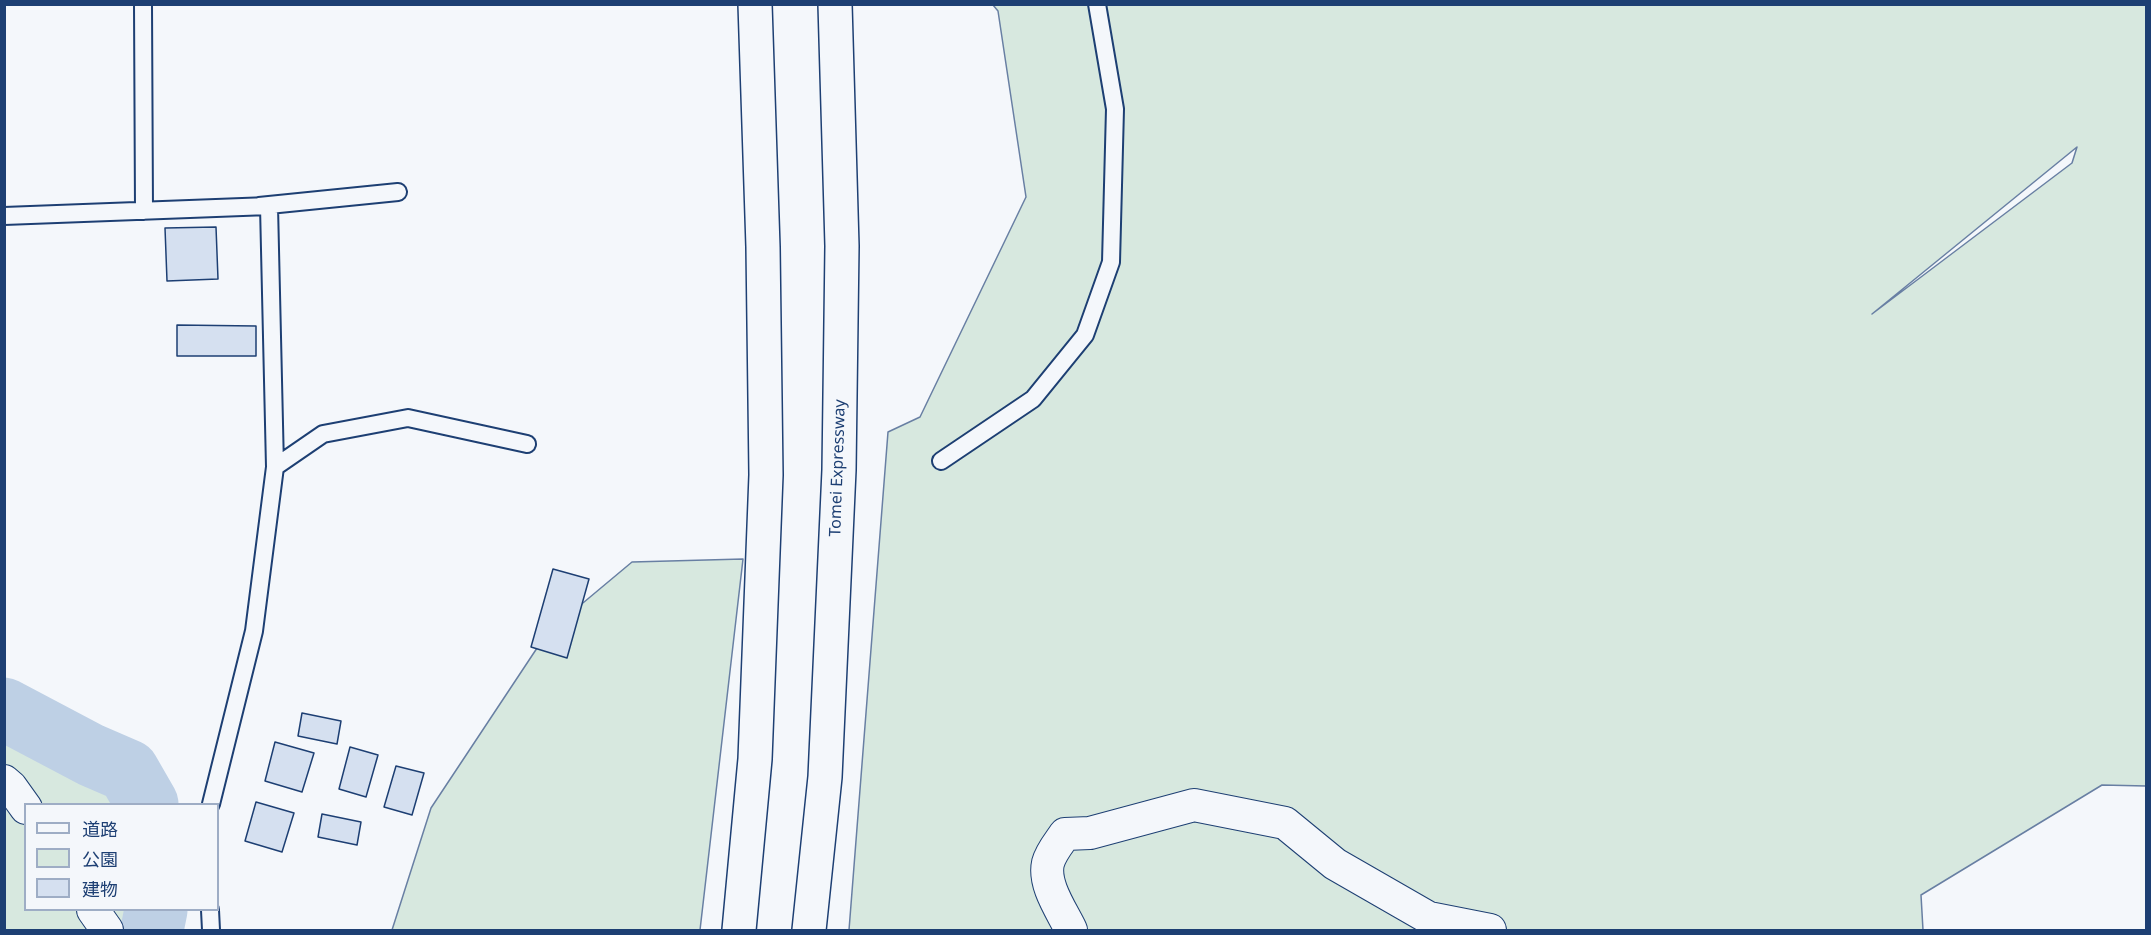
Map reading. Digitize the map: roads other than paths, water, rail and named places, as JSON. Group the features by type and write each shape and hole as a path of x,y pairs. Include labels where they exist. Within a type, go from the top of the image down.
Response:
{"highway":[{"path":"739,930 755,759 766,475 763,247 755,4"},
{"name":"Tomei Expressway","path":"809,930 826,765 839,470 842,246 835,4"}],"street":[{"path":"4,782 11,787 24,805"},
{"path":"1071,930 1051,890 1047,865 1065,834 1090,833 1194,805 1284,823 1335,864 1429,918 1490,930"},
{"path":"94,911 107,930"}],"lane":[{"path":"143,4 144,211"},
{"path":"941,461 1033,399 1085,335 1111,262 1115,109 1097,4"},
{"path":"258,206 398,192"},
{"path":"4,216 269,206 275,467 254,631 211,803"},
{"path":"275,467 323,434 408,417 527,444"},
{"path":"210,911 211,930"}],"waterway":[{"path":"4,709 91,755 128,771 146,803"},
{"path":"152,930 156,911"}]}
